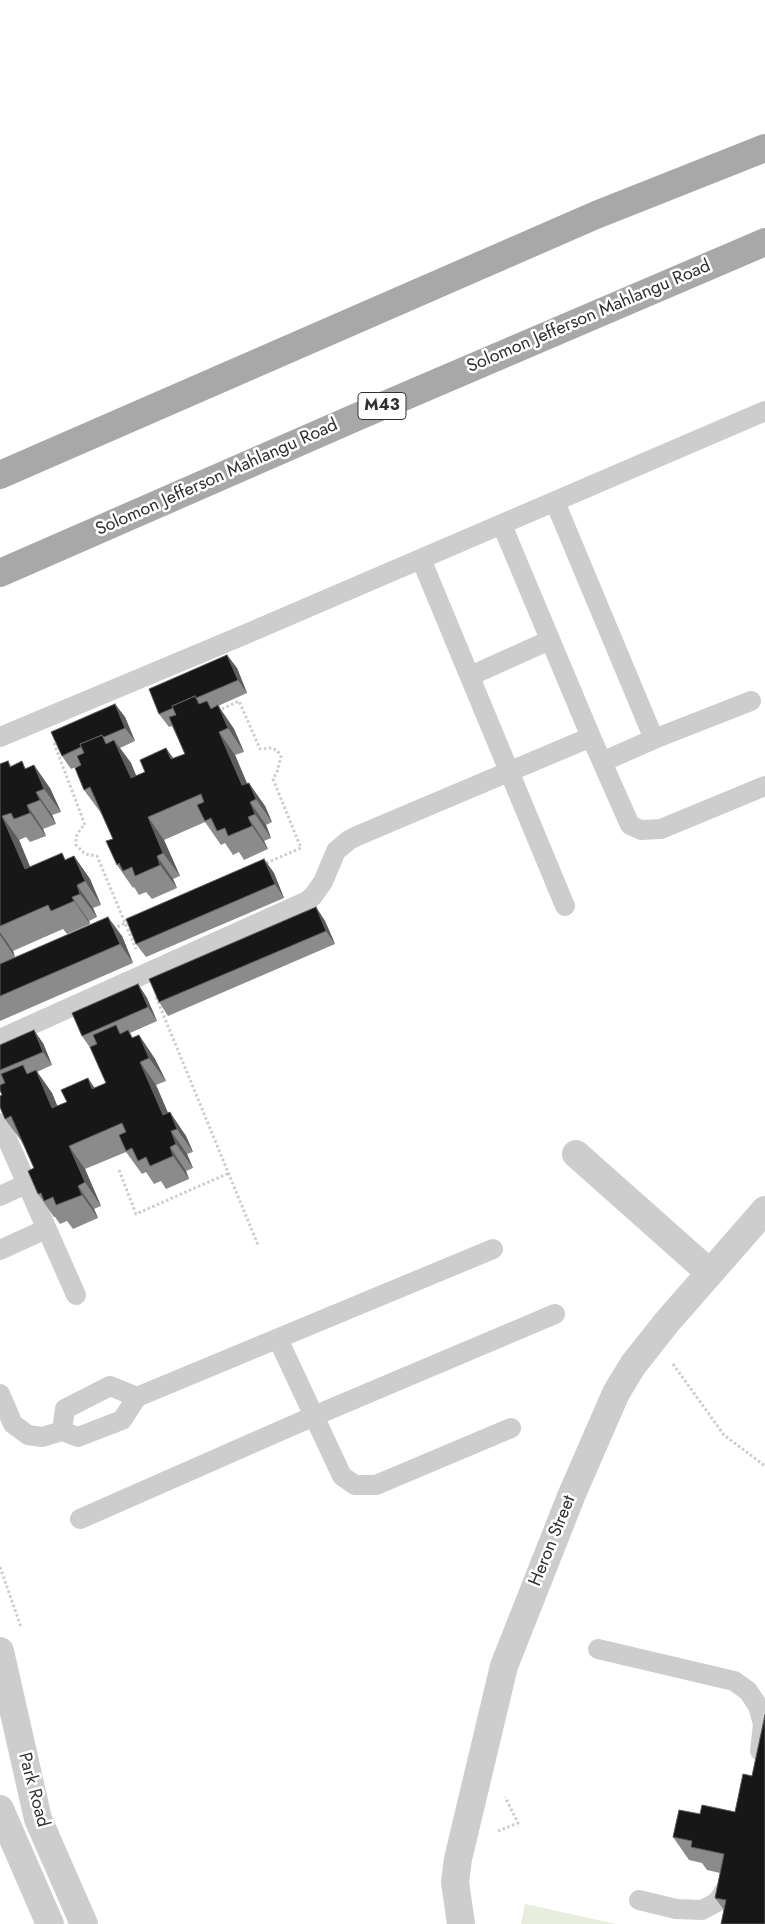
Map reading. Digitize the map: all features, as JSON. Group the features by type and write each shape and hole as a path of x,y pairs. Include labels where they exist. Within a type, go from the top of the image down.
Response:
{"main road":[{"path":"0,475 596,215 765,148"},
{"name":"Solomon Jefferson Mahlangu Road","path":"0,573 359,416 765,242"}],"street":[{"path":"576,1154 710,1273"},
{"name":"Heron Street","path":"461,1924 456,1882 458,1859 497,1692 514,1638 572,1494 616,1393 647,1345 765,1210"},
{"name":"Park Road","path":"0,1651 38,1819 84,1924"},
{"name":"Park Road","path":"0,1809 50,1924"}],"lane":[{"path":"0,737 422,559 765,411"},
{"path":"555,502 654,739"},
{"path":"502,524 630,825 641,830 661,829 765,786"},
{"path":"422,559 565,906"},
{"path":"470,676 550,640"},
{"path":"602,762 654,739 751,701"},
{"path":"0,1039 307,901 324,882 336,851 349,840 591,737"},
{"path":"0,1123 76,1295"},
{"path":"0,1196 26,1184"},
{"path":"0,1250 46,1229"},
{"path":"0,1394 13,1424 28,1435 42,1437 62,1431 78,1437 122,1420 137,1397 493,1248"},
{"path":"80,1519 314,1416 555,1314"},
{"path":"278,1339 342,1476 354,1485 376,1485 510,1428"},
{"path":"62,1431 65,1409 110,1386 137,1397"},
{"path":"598,1649 734,1681 748,1692 758,1706 763,1724 756,1770"},
{"path":"639,1900 676,1909 702,1910 717,1902 726,1889 732,1875"}],"path":[{"path":"222,710 238,702 260,749 270,748 277,750 281,756 278,772 273,779 301,848 257,867"},
{"path":"108,931 125,923"},
{"path":"119,1170 136,1214 229,1173"},
{"path":"672,1362 724,1435 765,1466"},
{"path":"495,1838 498,1830 518,1823 505,1796"}],"green space":[{"path":"525,1904 616,1924 521,1924"}],"building":[{"path":"227,655 238,680 196,698 195,696 159,714 149,689"},
{"path":"195,696 199,704 207,701 211,709 218,705 228,728 219,732 242,785 249,783 256,799 250,802 255,814 248,817 252,826 228,836 225,828 217,831 211,818 205,821 197,805 204,802 201,794 148,817 163,853 157,856 160,865 135,876 132,867 123,871 119,863 117,865 106,841 113,839 90,787 84,790 75,768 81,765 77,756 84,753 80,744 102,735 106,744 114,740 131,778 145,772 140,760 166,748 171,759 185,754 169,717 176,715 172,706"},
{"path":"115,704 125,728 80,744 81,747 62,756 51,732"},
{"path":"8,761 10,767 22,761 25,769 34,765 44,789 36,792 40,800 27,805 30,813 14,819 11,813 2,816 25,869 62,853 65,860 74,856 85,881 77,885 80,894 72,897 74,901 51,911 48,905 0,926 0,764"},
{"path":"264,859 275,884 136,944 126,919"},
{"path":"316,907 326,931 159,1002 149,979"},
{"path":"108,917 120,944 0,996 0,964"},
{"path":"138,984 148,1007 82,1036 72,1013"},
{"path":"116,1025 120,1034 128,1030 132,1038 139,1035 149,1058 140,1062 163,1115 170,1112 177,1129 171,1131 176,1144 170,1147 173,1156 150,1166 146,1157 138,1161 132,1148 126,1151 119,1135 126,1132 122,1123 69,1146 85,1182 78,1186 82,1195 56,1205 53,1197 44,1201 41,1193 38,1194 28,1171 34,1168 11,1116 5,1119 0,1107 0,1096 2,1095 0,1085 5,1083 1,1074 23,1065 27,1074 36,1070 52,1108 67,1102 61,1090 88,1078 92,1089 106,1083 90,1047 97,1044 93,1035"},
{"path":"34,1030 43,1052 0,1070 0,1045"},
{"path":"765,1715 765,1924 721,1924 726,1900 715,1898 724,1854 691,1847 692,1841 673,1837 679,1810 700,1814 702,1805 735,1812 743,1774 752,1776"}]}
